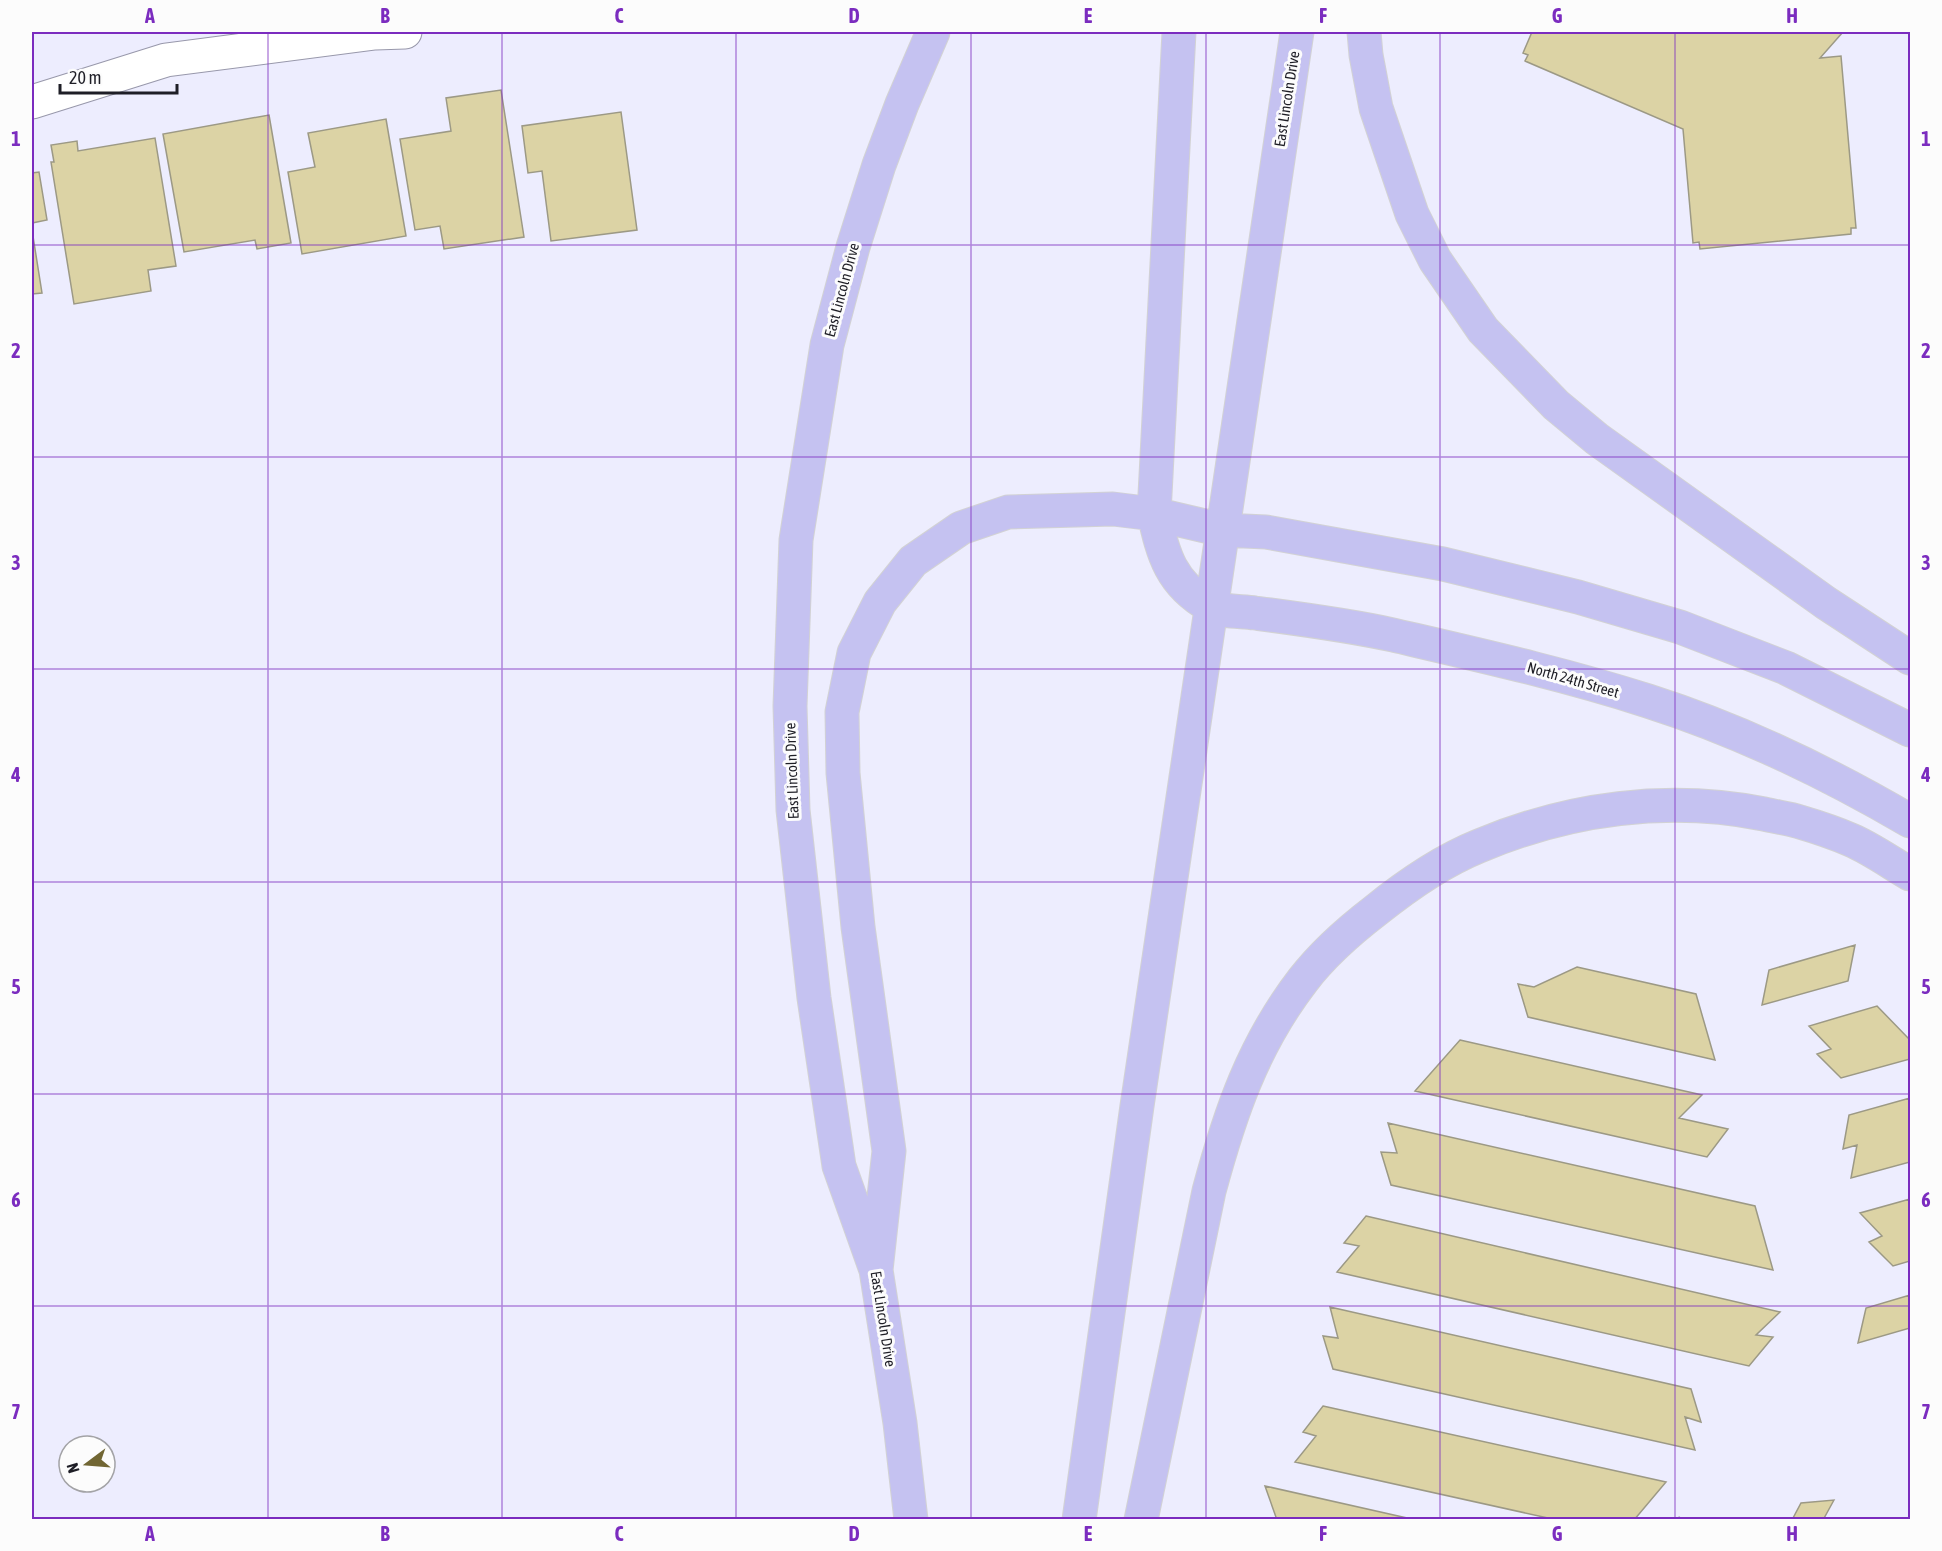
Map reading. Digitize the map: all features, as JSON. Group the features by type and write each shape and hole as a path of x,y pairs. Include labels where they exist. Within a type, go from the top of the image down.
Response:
{"main road":[{"name":"East Lincoln Drive","path":"911,1520 900,1423 876,1270 840,1166 814,998 792,810 790,706 796,540 827,345 853,247 902,104 933,32"},
{"path":"1179,32 1154,514 1161,548 1171,570 1186,590 1213,607"},
{"name":"East Lincoln Drive","path":"1079,1520 1137,1106 1297,32"},
{"path":"1364,32 1376,108 1412,214 1435,260 1483,330 1556,405 1597,439 1826,603 1911,658"},
{"path":"876,1270 889,1151 858,927 843,773 842,712 854,653 880,602 913,561 960,528 1008,512 1113,509 1154,514 1222,530 1266,532 1443,564 1578,597 1680,627 1786,668 1911,730"},
{"name":"North 24th Street","path":"1213,607 1379,632 1531,667 1649,701 1743,736 1868,796 1911,821"},
{"path":"1141,1520 1209,1191 1238,1093 1256,1052 1303,980 1332,948 1365,919 1398,893 1477,846 1566,817 1608,809 1692,805 1742,810 1797,821 1852,840 1911,874"}],"street":[{"path":"32,102 166,60 375,33 405,32"}],"building":[{"path":"1532,32 1843,32 1820,58 1841,56 1856,228 1851,228 1851,234 1700,249 1699,242 1693,243 1683,129 1525,61 1528,55 1523,53"},
{"path":"501,90 524,237 444,249 440,226 415,230 400,139 451,131 446,98"},
{"path":"621,112 637,230 551,241 542,171 528,173 522,126"},
{"path":"269,115 291,243 257,249 255,240 184,252 163,134"},
{"path":"386,119 406,236 302,254 288,172 315,167 308,133"},
{"path":"155,138 176,266 148,270 151,291 74,304 51,162 54,162 51,145 77,141 78,151"},
{"path":"39,172 47,220 32,223 32,173"},
{"path":"32,230 42,293 32,294"},
{"path":"1855,945 1848,981 1762,1005 1769,970"},
{"path":"1577,967 1696,994 1715,1060 1528,1017 1518,984 1534,987"},
{"path":"1877,1006 1910,1040 1910,1059 1841,1078 1817,1054 1831,1049 1809,1026"},
{"path":"1460,1040 1702,1095 1679,1118 1728,1129 1707,1157 1415,1091"},
{"path":"1910,1098 1910,1162 1851,1178 1857,1145 1843,1149 1849,1115"},
{"path":"1388,1123 1755,1206 1773,1270 1391,1185 1381,1152 1397,1153"},
{"path":"1910,1199 1910,1261 1893,1266 1869,1242 1882,1236 1860,1213"},
{"path":"1366,1216 1780,1312 1756,1335 1773,1337 1749,1366 1337,1272 1359,1246 1344,1243"},
{"path":"1910,1295 1910,1328 1858,1343 1866,1308"},
{"path":"1330,1307 1691,1389 1701,1422 1685,1417 1695,1450 1333,1369 1323,1336 1338,1338"},
{"path":"1323,1406 1666,1482 1634,1520 1557,1520 1295,1462 1316,1436 1303,1432"},
{"path":"1265,1486 1416,1520 1277,1520"},
{"path":"1834,1500 1823,1520 1792,1520 1801,1503"}]}
